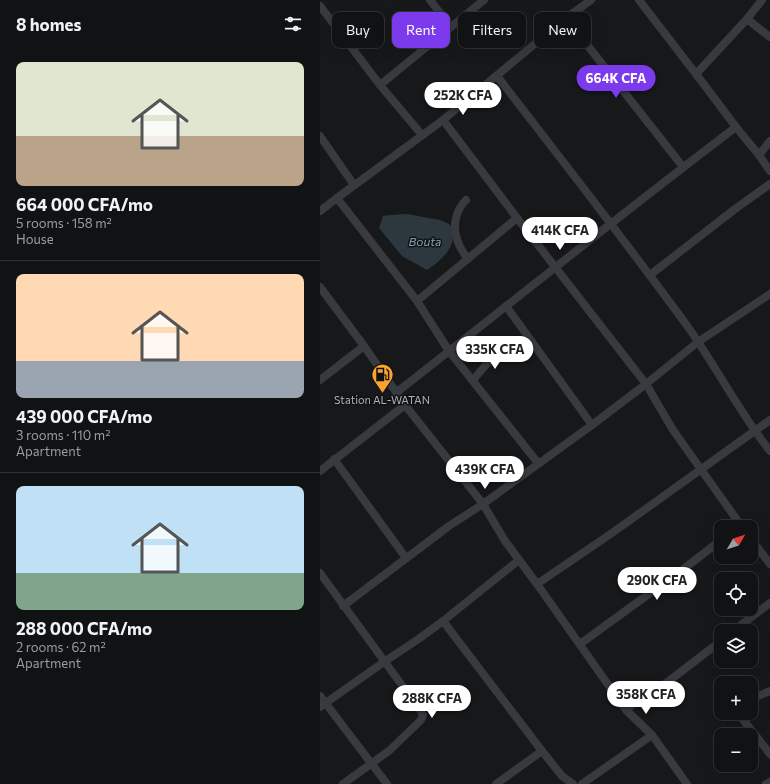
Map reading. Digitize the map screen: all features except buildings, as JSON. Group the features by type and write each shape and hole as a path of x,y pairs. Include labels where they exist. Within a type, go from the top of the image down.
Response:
{"street":[{"path":"430,0 451,27"},
{"path":"380,85 484,0"},
{"path":"574,12 591,0"},
{"path":"639,0 770,170"},
{"path":"696,74 747,19 762,0"},
{"path":"320,6 380,85 422,135"},
{"path":"747,19 770,37"},
{"path":"320,211 443,120 534,45"},
{"path":"590,48 683,167"},
{"path":"497,76 650,275 698,342 754,431 770,451"},
{"path":"443,120 646,384 673,430 736,520"},
{"path":"397,392 736,127"},
{"path":"320,136 354,185"},
{"path":"759,154 770,141"},
{"path":"650,275 735,209 770,184"},
{"path":"337,198 418,301 449,351 538,463"},
{"path":"466,200 459,208 457,213 455,233 458,242 468,259"},
{"path":"418,301 517,218"},
{"path":"321,291 482,504 505,541 626,710 652,735 687,784"},
{"path":"343,606 449,526 482,504 646,384 698,342 770,294"},
{"path":"506,306 592,424"},
{"path":"320,380 364,346"},
{"path":"473,380 497,352 511,349"},
{"path":"320,470 405,404"},
{"path":"537,584 612,533 770,420"},
{"path":"334,459 406,558"},
{"path":"580,644 714,545"},
{"path":"758,548 770,564"},
{"path":"323,706 443,621 519,560"},
{"path":"320,574 423,715 421,720 390,750 343,784"},
{"path":"742,624 770,603"},
{"path":"443,621 542,751 562,776 572,784"},
{"path":"626,710 647,693 661,687 714,646"},
{"path":"758,696 770,691"},
{"path":"320,696 323,706 387,784"},
{"path":"743,720 770,754"},
{"path":"582,784 652,735"},
{"path":"496,784 542,751"},
{"path":"766,784 770,782"}],"water":[{"name":"Bouta","path":"407,214 440,220 449,224 453,230 453,238 449,249 441,259 427,270 402,256 379,228 383,216"}],"place":[{"name":"Station AL-WATAN","path":"382,394"}]}
